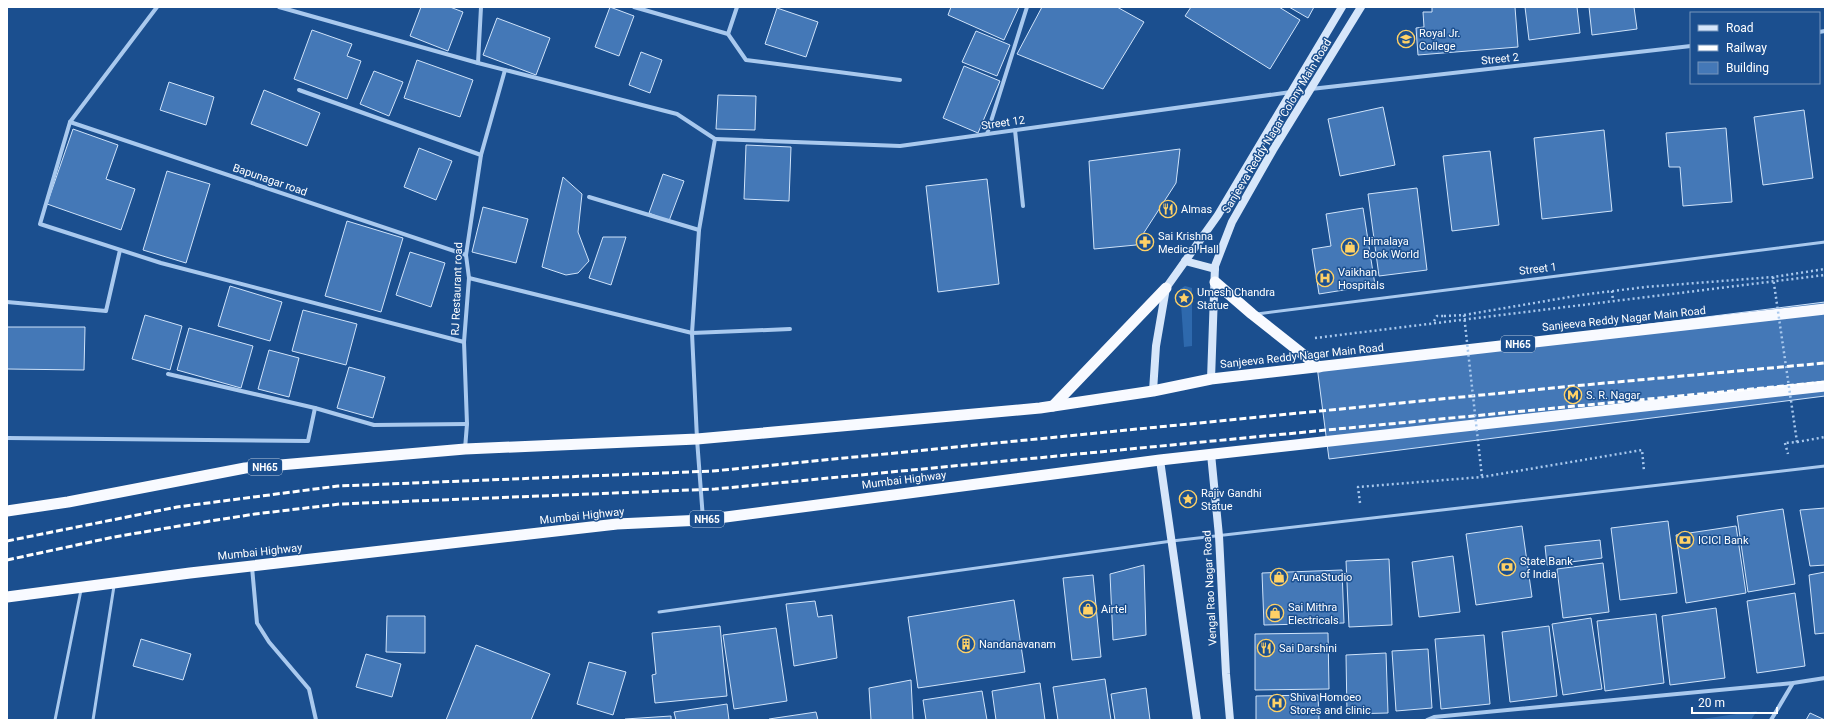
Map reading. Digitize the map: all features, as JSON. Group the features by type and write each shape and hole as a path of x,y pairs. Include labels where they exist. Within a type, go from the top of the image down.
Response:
{"highway":[{"path":"1215,282 1318,367"},
{"path":"1053,406 1166,288"},
{"name":"Sanjeeva Reddy Nagar Main Road","path":"1210,379 1825,309"},
{"name":"NH65","path":"7,511 68,502 245,468 464,449 697,439 1040,408 1153,391 1210,379"},
{"name":"NH65","path":"1160,460 1825,386"},
{"name":"Mumbai Highway","path":"7,598 252,566 617,524 703,520 1160,460"}],"main road":[{"name":"Sanjeeva Reddy Nagar Colony Main Road","path":"1166,288 1218,215 1342,7"},
{"name":"Sanjeeva Reddy Nagar Colony Main Road","path":"1210,379 1215,268 1232,222 1273,150 1361,7"},
{"path":"1186,261 1215,268"},
{"path":"1153,391 1156,346 1166,288"},
{"name":"Vengal Rao Nagar Road","path":"1211,454 1219,536 1226,674 1230,720"},
{"path":"1160,460 1197,720"}],"street":[{"path":"157,7 70,122 40,224 161,263 464,342"},
{"path":"279,7 478,63 677,114 715,139 699,230 692,333 697,439 703,520"},
{"path":"478,63 481,7"},
{"path":"634,7 728,34 746,60 900,80"},
{"path":"728,34 737,7"},
{"path":"987,134 1026,7"},
{"name":"Street 2","path":"1311,89 1690,46"},
{"name":"RJ Restaurant road","path":"464,449 467,424 464,342 469,278 466,255 481,155 505,70"},
{"path":"299,90 481,155"},
{"name":"Street 12","path":"715,139 900,146 1291,92"},
{"name":"Bapunagar road","path":"70,122 466,255"},
{"path":"1015,130 1023,206"},
{"path":"589,197 699,230"},
{"path":"7,302 106,311 120,250"},
{"path":"469,278 692,333 790,329"},
{"path":"168,374 315,408 374,425 467,424"},
{"path":"7,438 308,441 315,408"},
{"path":"252,566 257,623 269,642 309,689 316,720"},
{"path":"1427,720 1434,717 1793,683 1825,678"},
{"path":"1771,720 1793,683"}],"lane":[{"name":"Street 1","path":"1252,314 1825,242"},
{"path":"660,612 1172,541 1825,466"},
{"path":"93,720 115,584"},
{"path":"55,720 82,588"}],"path":[{"path":"1434,322 1437,316 1464,315 1581,294 1773,277 1825,269"},
{"path":"1287,342 1434,322 1825,275"},
{"path":"1773,277 1797,442"},
{"path":"1612,291 1613,301"},
{"path":"1464,315 1482,477"},
{"path":"1785,443 1825,437"},
{"path":"1358,487 1482,477 1642,450 1645,487"}],"shaded area":[{"path":"1185,286 1192,288 1192,346 1184,347 1180,289"},
{"path":"1757,711 1751,720 1695,720"}],"building":[{"path":"421,7 450,7 463,12 448,51 410,36"},
{"path":"610,7 634,16 619,56 595,47"},
{"path":"951,7 1019,7 1004,40 948,15"},
{"path":"1042,7 1117,7 1144,22 1103,89 1017,54"},
{"path":"1191,7 1279,7 1300,20 1270,69 1185,16"},
{"path":"1289,7 1314,7 1308,18"},
{"path":"1432,7 1515,7 1518,47 1418,55 1416,28 1424,27 1423,12 1432,12"},
{"path":"1525,7 1577,7 1580,33 1529,40"},
{"path":"1589,7 1634,7 1637,29 1592,35"},
{"path":"777,8 818,22 806,57 765,44"},
{"path":"497,18 550,38 536,75 483,55"},
{"path":"312,30 352,44 347,56 361,61 347,99 294,79"},
{"path":"976,31 1010,45 997,76 962,62"},
{"path":"641,52 662,60 650,93 629,85"},
{"path":"417,60 473,80 460,117 404,98"},
{"path":"964,66 1000,81 978,133 943,118"},
{"path":"374,71 403,82 389,116 360,104"},
{"path":"169,82 214,97 206,125 160,110"},
{"path":"264,90 320,113 307,146 251,124"},
{"path":"718,95 756,96 755,130 716,129"},
{"path":"1383,107 1395,165 1340,176 1328,119"},
{"path":"1804,110 1813,178 1763,185 1754,117"},
{"path":"1726,128 1732,202 1683,206 1680,167 1669,167 1666,133"},
{"path":"73,129 118,145 106,179 135,189 121,230 47,204"},
{"path":"1604,130 1612,211 1542,219 1534,138"},
{"path":"746,145 791,147 789,201 744,199"},
{"path":"419,148 452,161 436,200 404,187"},
{"path":"1180,149 1176,183 1136,245 1094,249 1089,161"},
{"path":"1490,151 1499,225 1452,231 1443,156"},
{"path":"167,171 210,184 186,263 143,250"},
{"path":"663,174 684,181 669,221 649,213"},
{"path":"563,177 582,194 578,232 589,261 578,273 566,275 542,267"},
{"path":"987,179 999,284 938,292 926,186"},
{"path":"1417,188 1427,270 1379,276 1368,194"},
{"path":"483,207 528,219 516,263 472,252"},
{"path":"1363,208 1375,285 1319,294 1312,249 1331,246 1326,214"},
{"path":"347,221 403,238 381,312 325,296"},
{"path":"603,237 626,237 611,285 589,278"},
{"path":"410,252 445,263 431,307 396,295"},
{"path":"230,286 282,302 270,341 218,326"},
{"path":"1825,302 1825,396 1329,459 1317,366"},
{"path":"303,310 357,324 346,365 292,351"},
{"path":"145,315 182,326 170,370 132,359"},
{"path":"7,327 85,327 84,370 7,369"},
{"path":"189,328 253,346 241,388 177,370"},
{"path":"269,350 299,358 289,397 258,389"},
{"path":"349,367 385,377 373,418 337,408"},
{"path":"1825,508 1825,565 1810,566 1800,510"},
{"path":"1783,509 1795,584 1748,592 1737,516"},
{"path":"1668,521 1677,593 1620,600 1611,528"},
{"path":"1522,526 1532,597 1476,605 1466,534"},
{"path":"1736,526 1746,593 1686,603 1676,535"},
{"path":"1600,540 1602,558 1547,565 1545,546"},
{"path":"1453,556 1460,612 1419,617 1412,562"},
{"path":"1389,559 1392,625 1349,627 1346,561"},
{"path":"1603,563 1609,612 1563,618 1557,569"},
{"path":"1144,565 1146,635 1113,640 1110,574"},
{"path":"1342,570 1344,623 1264,625 1262,573"},
{"path":"1825,572 1825,633 1815,634 1809,575"},
{"path":"1093,575 1101,657 1072,660 1063,578"},
{"path":"1795,593 1805,666 1757,673 1747,601"},
{"name":"Nandanavanam","path":"1014,600 1025,672 918,688 908,617"},
{"path":"815,601 818,617 832,615 837,658 794,666 786,604"},
{"path":"1716,608 1725,678 1670,685 1662,616"},
{"path":"1656,614 1664,683 1605,691 1597,621"},
{"path":"387,616 425,616 425,653 386,652"},
{"path":"1591,618 1602,689 1563,695 1552,624"},
{"path":"720,626 727,696 655,703 652,675 656,674 652,633"},
{"path":"1549,626 1557,696 1510,702 1502,632"},
{"path":"776,628 787,701 734,709 723,635"},
{"path":"1328,633 1329,689 1255,690 1255,634"},
{"path":"1484,635 1490,704 1441,709 1435,639"},
{"path":"141,639 191,654 183,680 133,666"},
{"path":"476,645 550,674 531,720 446,720"},
{"path":"1428,649 1432,708 1396,711 1392,651"},
{"path":"1386,653 1388,713 1347,714 1346,655"},
{"path":"366,654 401,664 392,697 356,687"},
{"path":"589,662 626,672 613,715 577,704"},
{"path":"1105,679 1111,720 1058,720 1053,687"},
{"path":"911,680 913,720 871,720 869,688"},
{"path":"1040,683 1045,720 996,720 992,691"},
{"path":"1146,688 1150,720 1115,720 1111,694"},
{"path":"982,691 987,720 926,720 923,700"},
{"path":"1318,695 1319,720 1256,720 1256,696"},
{"path":"727,704 729,720 676,720 674,712"},
{"path":"816,712 818,720 769,720 769,719"},
{"path":"1810,713 1825,720 1806,720"},
{"path":"671,716 671,720 625,720 625,719"}],"railway":[{"path":"7,541 177,507 338,486 713,471 1573,386 1825,363"},
{"path":"7,560 114,537 179,526 255,514 340,504 715,489 1825,382"}],"place":[{"name":"Royal Jr. College","path":"1406,39"},
{"name":"Almas","path":"1168,209"},
{"name":"Sai Krishna Medical Hall","path":"1145,242"},
{"name":"Himalaya Book World","path":"1350,247"},
{"name":"Vaikhan Hospitals","path":"1325,278"},
{"name":"Umesh Chandra Statue","path":"1184,298"},
{"name":"S. R. Nagar","path":"1573,395"},
{"name":"Rajiv Gandhi Statue","path":"1188,499"},
{"name":"ICICI Bank","path":"1685,540"},
{"name":"State Bank of India","path":"1507,567"},
{"name":"ArunaStudio","path":"1279,577"},
{"name":"Airtel","path":"1088,609"},
{"name":"Sai Mithra Electricals","path":"1275,613"},
{"name":"Nandanavanam","path":"966,644"},
{"name":"Sai Darshini","path":"1266,648"},
{"name":"Shiva Homoeo Stores and clinic","path":"1277,703"}]}
